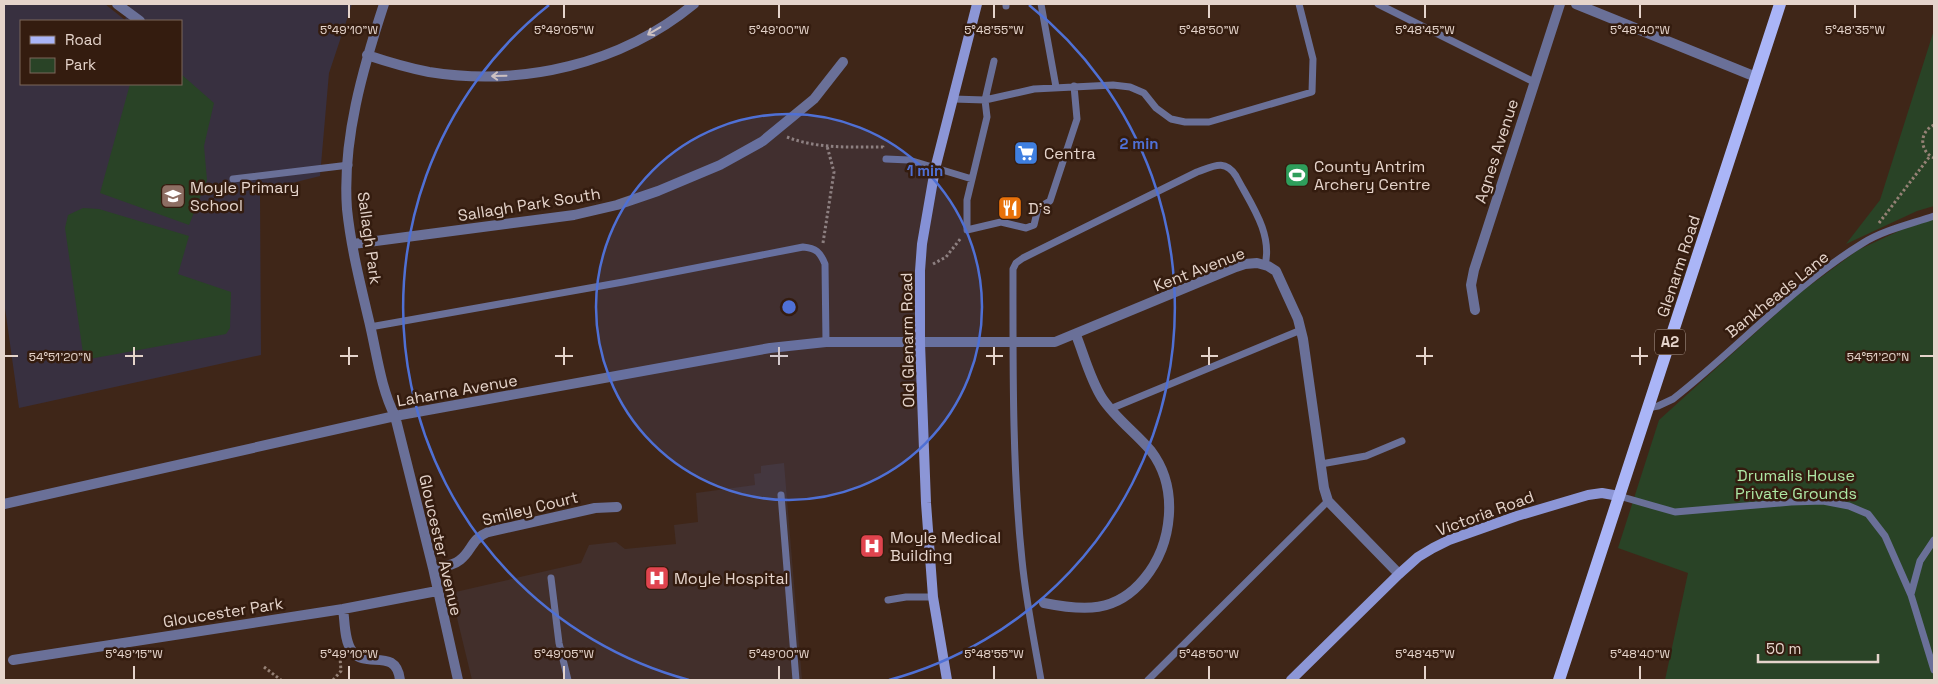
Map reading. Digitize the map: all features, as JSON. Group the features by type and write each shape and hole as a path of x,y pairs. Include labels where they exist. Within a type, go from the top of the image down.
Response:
{"main road":[{"name":"Glenarm Road","path":"1559,680 1780,4"}],"street":[{"path":"118,4 139,20"},
{"name":"Sallagh Park","path":"384,4 359,84 348,166 347,209 370,326 387,397 395,416"},
{"path":"367,55 405,67 451,74 489,76 532,74 578,64 625,46 651,34 694,4"},
{"name":"Old Glenarm Road","path":"947,680 933,597 926,503 920,343 920,271 923,235 935,169 977,4"},
{"name":"Agnes Avenue","path":"1475,310 1472,285 1474,270 1560,4"},
{"path":"1576,4 1756,77"},
{"name":"Sallagh Park South","path":"353,244 574,215 617,205 658,191 720,165 762,141 814,99 843,62"},
{"name":"Kent Avenue","path":"920,343 1055,342 1245,264 1265,264 1278,274 1301,330 1328,501"},
{"path":"1044,602 1082,608 1095,608 1113,603 1130,594 1154,565 1162,547 1169,513 1166,482 1152,453 1110,409 1097,388 1076,335"},
{"name":"Laharna Avenue","path":"4,504 395,416 770,348 826,342 920,343"},
{"name":"Gloucester Avenue","path":"395,416 433,568 458,680"},
{"name":"Victoria Road","path":"1291,680 1398,574 1418,557 1433,548 1508,519 1588,495 1602,493 1619,496"},
{"path":"1328,501 1398,574"},
{"name":"Smiley Court","path":"433,568 461,560 477,537 488,532 595,508 617,507"},
{"name":"Gloucester Park","path":"14,660 343,609 437,591"},
{"path":"343,609 349,644 354,654 363,658 389,662 398,670 400,680"}],"lane":[{"path":"1041,4 1056,87"},
{"path":"953,99 985,100 1034,89 1056,87 1130,87 1144,94 1156,108 1170,119 1185,122 1209,122 1312,92 1313,59 1299,4"},
{"path":"1378,4 1534,82"},
{"path":"994,61 985,100 987,117 967,200 968,230 1001,222 1026,228 1034,224 1038,208 1050,201 1077,119 1074,86"},
{"path":"886,159 909,160 972,179"},
{"path":"1041,680 1029,614 1022,560 1016,486 1013,343 1014,268 1016,263 1197,172 1211,166 1220,165 1227,166 1236,176 1266,237 1267,253 1265,264"},
{"path":"233,179 348,166"},
{"name":"Bankheads Lane","path":"1647,408 1658,406 1673,399 1789,298 1864,242 1902,226 1934,216"},
{"path":"370,326 623,282 803,247 813,248 820,254 825,264 826,342"},
{"path":"1110,409 1301,330"},
{"path":"1321,464 1366,456 1402,441"},
{"path":"781,495 796,680"},
{"path":"1619,496 1675,512 1823,501 1849,506 1868,514 1886,536 1911,595 1934,670"},
{"path":"1148,680 1328,501"},
{"path":"1911,595 1920,561 1934,540"},
{"path":"551,578 560,650 568,680"},
{"path":"888,600 906,597 933,597"}],"path":[{"path":"1934,125 1928,129 1922,139 1925,150 1934,158"},
{"path":"789,138 803,143 827,146 883,147"},
{"path":"820,254 834,172 827,146"},
{"path":"1864,242 1930,156"},
{"path":"920,271 946,257 968,230"},
{"path":"264,667 281,680"}],"shaded area":[{"name":"Moyle Primary School","path":"4,4 105,4 125,20 130,4 352,4 329,73 320,176 260,191 261,355 19,408 4,301"},
{"name":"Moyle Hospital","path":"784,463 802,680 472,680 451,593 581,563 589,545 616,542 625,549 676,544 674,525 698,522 696,493 755,485 754,474 761,473 761,466"}],"green space":[{"path":"1934,30 1934,206 1917,211 1846,244 1880,200"},
{"path":"182,75 214,103 204,146 207,180 189,225 100,193 130,85 182,85"},
{"path":"83,208 99,209 189,236 178,274 231,292 230,328 226,334 84,360 65,228 68,215"},
{"name":"Drumalis House Private Grounds","path":"1934,219 1934,680 1665,680 1688,573 1618,548 1659,420 1797,295 1858,250 1901,230"}],"place":[{"name":"Centra","path":"1026,153"},
{"name":"County Antrim Archery Centre","path":"1297,175"},
{"name":"Moyle Primary School","path":"173,196"},
{"name":"D's","path":"1010,208"},
{"name":"Moyle Medical Building","path":"872,546"},
{"name":"Moyle Hospital","path":"657,578"}]}
